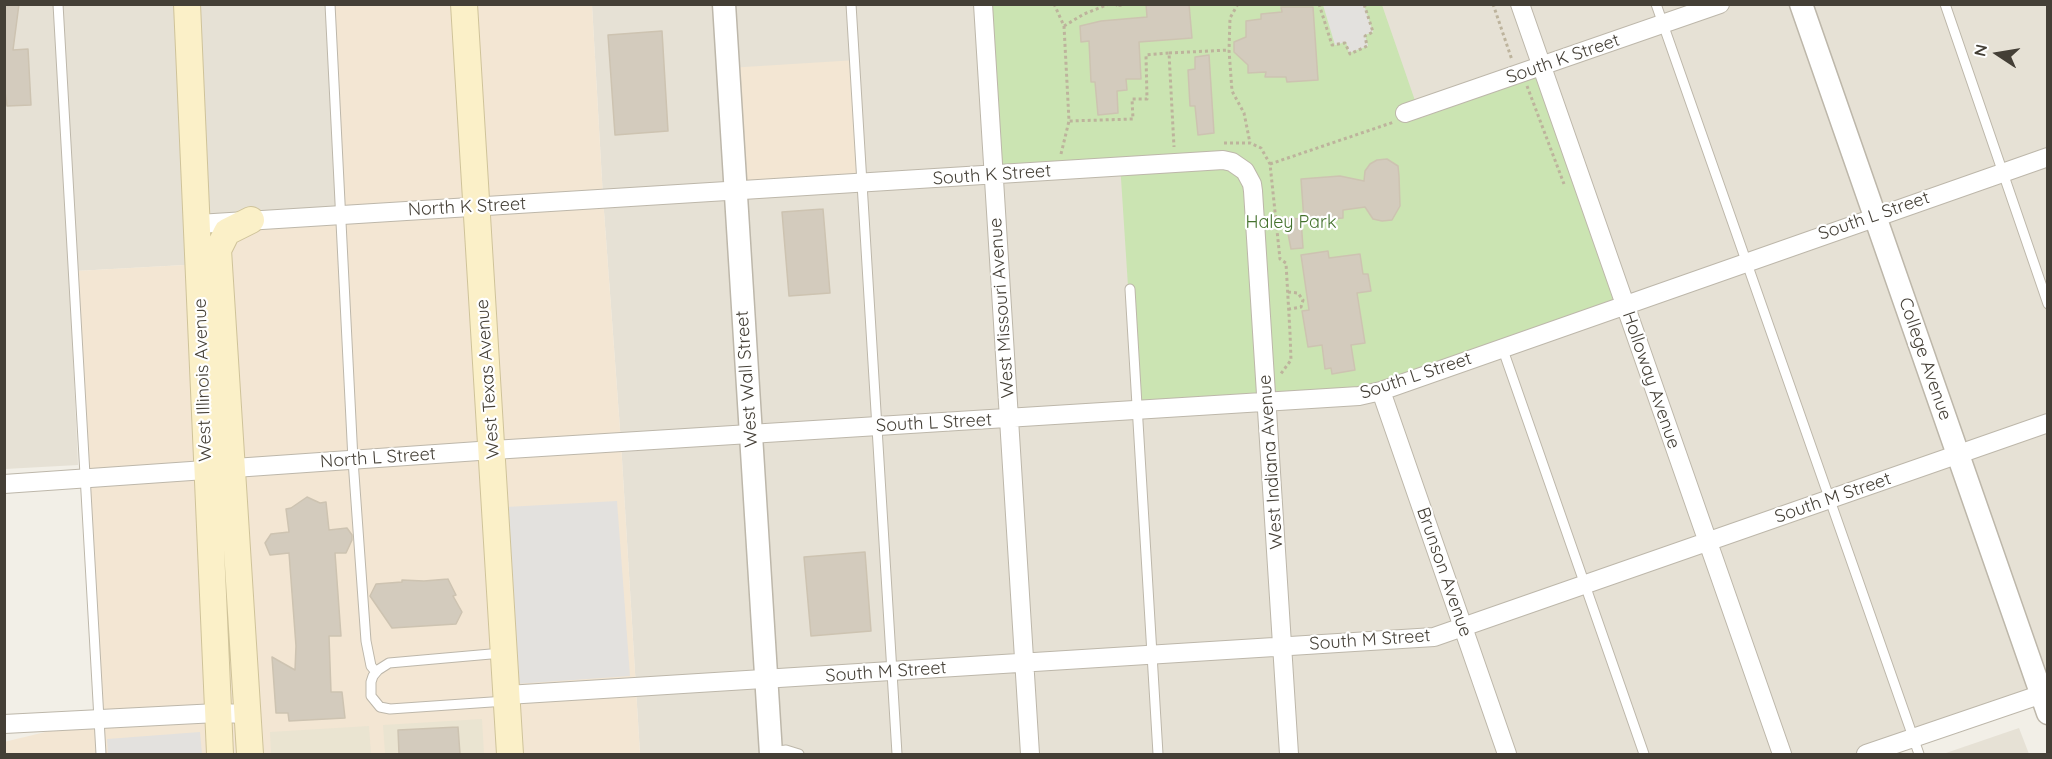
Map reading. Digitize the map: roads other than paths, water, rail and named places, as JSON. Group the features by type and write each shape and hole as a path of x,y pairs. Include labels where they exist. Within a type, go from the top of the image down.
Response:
{"main road":[{"name":"West Illinois Avenue","path":"187,4 198,224 218,469 248,714 250,754"},
{"name":"West Texas Avenue","path":"464,4 510,754"},
{"name":"West Illinois Avenue","path":"220,754 217,713 218,250 227,232 251,220"}],"street":[{"name":"West Wall Street","path":"724,4 771,753"},
{"name":"West Missouri Avenue","path":"983,4 1030,754"},
{"name":"Holloway Avenue","path":"1520,4 1782,754"},
{"name":"South K Street","path":"1406,113 1720,4"},
{"name":"College Avenue","path":"1801,4 2045,700"},
{"name":"South L Street","path":"751,434 1359,396 1381,391 2048,157"},
{"name":"South K Street","path":"736,191 1223,160 1237,164 1245,171"},
{"name":"West Indiana Avenue","path":"1245,171 1253,191 1289,754"},
{"name":"North K Street","path":"198,224 736,191"},
{"name":"Brunson Avenue","path":"1381,391 1508,754"},
{"name":"South M Street","path":"507,698 1025,662 1434,637 2048,423"},
{"name":"North L Street","path":"4,484 751,434"},
{"path":"1866,754 1916,746 2045,700"},
{"path":"4,724 217,713 248,714"}],"lane":[{"path":"58,4 101,754"},
{"path":"330,4 353,460 366,641 371,666 376,672"},
{"path":"850,4 897,754"},
{"path":"1656,4 1916,746"},
{"path":"1945,4 2048,304"},
{"path":"1130,289 1158,754"},
{"path":"1502,347 1644,754"},
{"path":"504,653 396,661 383,666 376,672 371,682 371,696 377,705 385,708 507,698"},
{"path":"771,753 786,750 799,754"}],"park label":[{"name":"Haley Park","path":"1291,223"}]}
